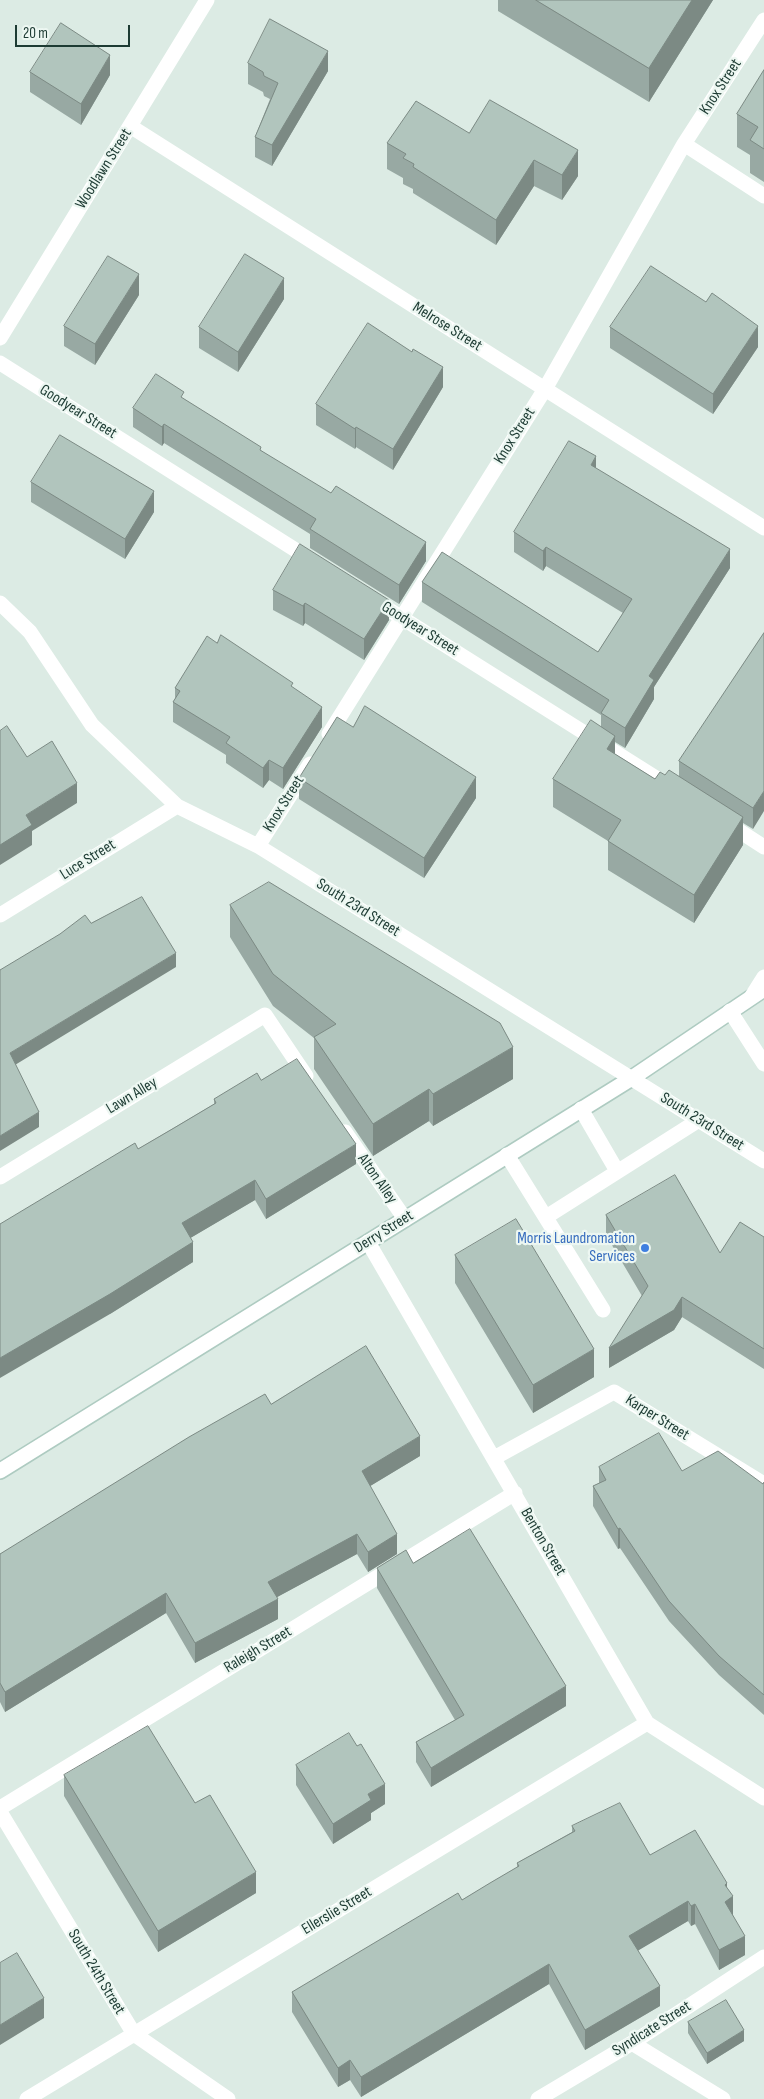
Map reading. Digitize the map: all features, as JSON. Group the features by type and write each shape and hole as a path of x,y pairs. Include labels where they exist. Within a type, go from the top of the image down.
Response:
{"street":[{"name":"Woodlawn Street","path":"0,338 207,0"},
{"name":"Knox Street","path":"258,846 545,389 684,144 764,20"},
{"name":"Melrose Street","path":"130,126 764,528"},
{"path":"684,144 764,196"},
{"name":"Goodyear Street","path":"0,363 326,570"},
{"name":"Goodyear Street","path":"360,591 688,799"},
{"name":"South 23rd Street","path":"0,603 30,632 92,725 177,806 258,846 764,1161"},
{"name":"Luce Street","path":"0,915 177,806"},
{"path":"713,815 764,847"},
{"path":"758,992 764,977"},
{"name":"Derry Street","path":"0,1471 632,1078 758,992"},
{"path":"730,1011 764,1064"},
{"name":"Lawn Alley","path":"0,1177 265,1015 314,1087"},
{"path":"582,1109 617,1171"},
{"name":"Alton Alley","path":"336,1119 405,1219"},
{"path":"546,1217 699,1120"},
{"path":"507,1155 603,1310"},
{"name":"Benton Street","path":"368,1242 647,1723 764,1798"},
{"name":"Karper Street","path":"494,1458 614,1392 764,1484"},
{"name":"Raleigh Street","path":"0,1808 515,1493"},
{"name":"Ellerslie Street","path":"27,2099 647,1723"},
{"name":"South 24th Street","path":"0,1812 134,2034 228,2099"},
{"name":"Syndicate Street","path":"538,2099 632,2043 764,1957"},
{"path":"632,2043 723,2099"}],"building":[{"path":"536,0 692,0 649,68"},
{"path":"270,19 328,51 272,145 255,137 278,83 264,76 263,72 248,63"},
{"path":"61,23 110,55 81,104 30,72"},
{"path":"764,70 764,149 750,140 758,127 737,114"},
{"path":"490,100 578,150 562,175 534,160 496,220 413,167 414,164 403,158 406,154 387,143 416,101 469,133"},
{"path":"245,254 284,278 238,352 199,327"},
{"path":"108,256 139,274 95,344 64,326"},
{"path":"651,266 706,302 712,293 758,326 713,394 610,327"},
{"path":"368,323 412,352 413,349 443,367 393,449 356,427 355,429 316,404"},
{"path":"156,374 184,392 181,397 261,447 260,450 331,493 336,486 426,542 399,585 310,529 316,519 164,424 162,427 133,408"},
{"path":"60,435 154,491 125,539 31,482"},
{"path":"569,441 596,456 591,465 730,549 649,676 654,680 625,728 601,713 609,700 422,582 442,552 598,652 632,599 546,547 543,551 514,532"},
{"path":"300,544 389,600 364,639 305,603 303,606 273,590"},
{"path":"764,633 764,791 753,808 679,761"},
{"path":"221,635 293,683 291,686 322,707 283,768 269,760 263,768 226,743 230,737 173,702 180,691 175,688 207,636 217,643"},
{"path":"365,706 476,777 424,858 299,778 337,717 353,727"},
{"path":"591,720 615,736 607,749 655,779 660,772 665,775 669,770 743,817 694,895 608,841 621,820 553,779"},
{"path":"7,726 27,757 52,741 77,783 26,815 32,825 0,845 0,731"},
{"path":"269,882 500,1023 513,1047 433,1094 429,1089 373,1124 314,1037 336,1024 273,974 230,905"},
{"path":"142,897 176,953 10,1053 39,1112 0,1136 0,970 60,934 85,915 91,923"},
{"path":"297,1059 356,1144 266,1199 255,1180 182,1223 193,1242 110,1294 0,1358 0,1224 135,1143 138,1149 174,1128 216,1103 214,1099 257,1073 261,1080"},
{"path":"675,1175 720,1253 740,1222 764,1237 764,1349 682,1297 674,1310 609,1348 648,1286 606,1215"},
{"path":"516,1219 594,1349 533,1385 455,1255"},
{"path":"366,1346 420,1436 362,1471 397,1534 368,1552 357,1534 268,1582 278,1599 195,1643 166,1593 5,1692 0,1683 0,1554 189,1437 265,1394 271,1404"},
{"path":"659,1433 682,1471 718,1451 763,1484 764,1482 764,1695 719,1656 669,1601 620,1528 618,1529 593,1486 606,1480 599,1467"},
{"path":"470,1529 566,1686 431,1768 416,1742 464,1715 377,1568 406,1550 413,1563"},
{"path":"148,1726 195,1803 210,1795 256,1872 158,1931 64,1775"},
{"path":"349,1733 357,1746 361,1744 385,1784 368,1794 371,1800 333,1824 296,1765"},
{"path":"620,1803 650,1855 695,1830 727,1883 725,1885 733,1896 725,1902 745,1936 719,1950 695,1904 691,1906 688,1901 629,1936 660,1986 585,2030 549,1964 361,2077 350,2060 338,2068 292,1992 458,1893 462,1900 519,1866 517,1863 575,1831 572,1826"},
{"path":"17,1953 44,1998 0,2025 0,1963"},
{"path":"726,2000 744,2030 707,2053 688,2022"}],"place":[{"name":"Morris Laundromation Services","path":"645,1248"}]}
